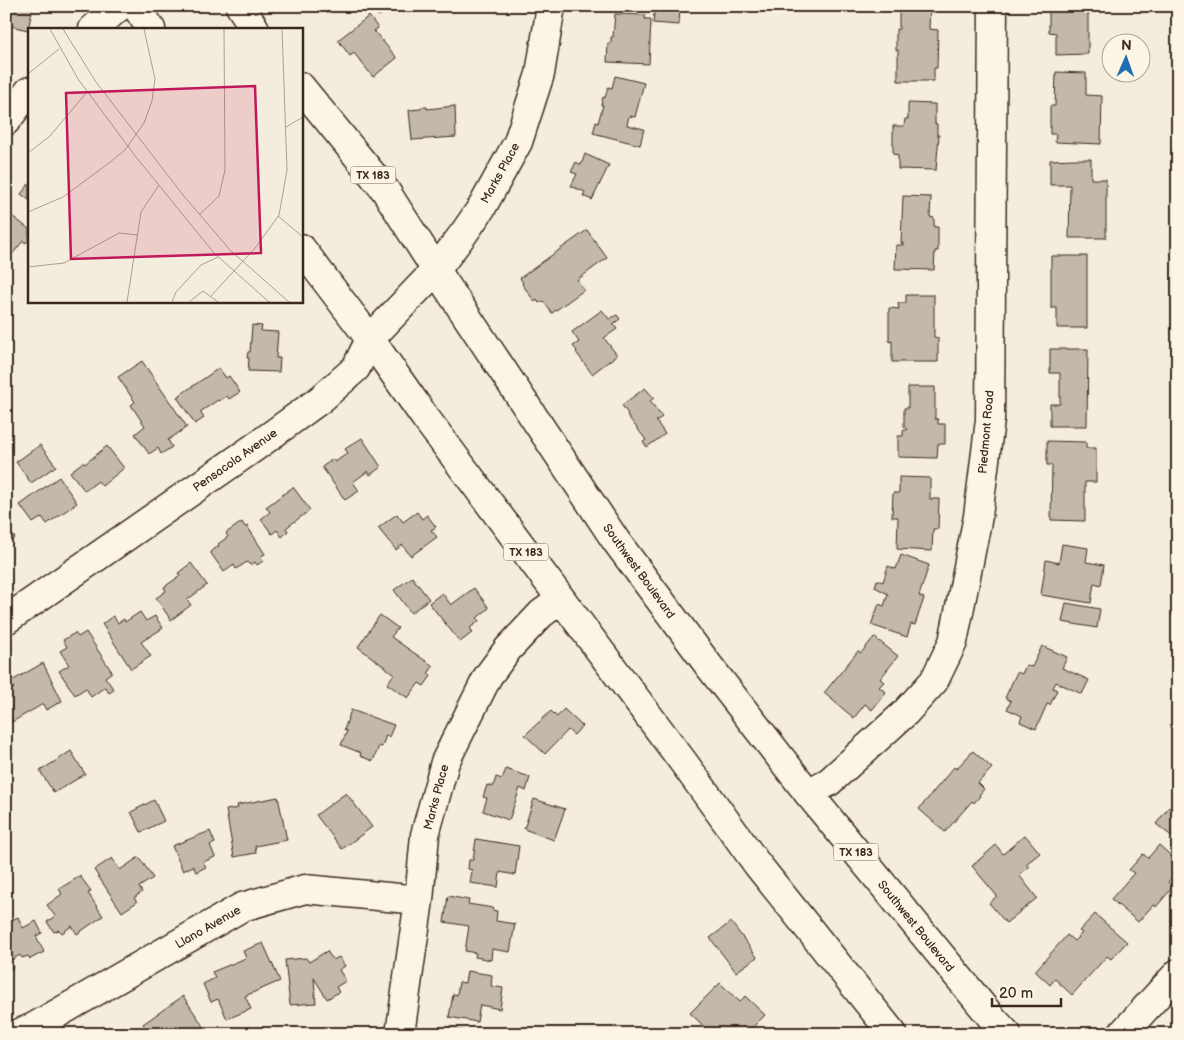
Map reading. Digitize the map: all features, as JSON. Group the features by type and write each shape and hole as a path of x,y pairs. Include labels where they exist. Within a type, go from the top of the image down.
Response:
{"street":[{"path":"94,28 120,6"},
{"path":"136,6 150,28"},
{"path":"240,6 254,28"},
{"name":"Marks Place","path":"436,270 482,207 518,142 540,74 551,6"},
{"name":"Piedmont Road","path":"808,793 829,782 905,712 934,681 953,642 978,516 990,420 993,6"},
{"name":"Southwest Boulevard","path":"302,88 385,190 616,541 708,666 808,793 1007,1034"},
{"path":"6,121 28,92"},
{"name":"TX 183","path":"302,249 757,864 893,1034"},
{"name":"Pensacola Avenue","path":"6,620 321,399 356,368 370,339 436,270"},
{"name":"Marks Place","path":"400,1034 419,900 425,835 445,762 488,676 508,649 541,614 561,599"},
{"name":"Llano Avenue","path":"17,1034 34,1027 242,907 305,889 419,900"},
{"path":"1122,1034 1178,973"}],"building":[{"path":"6,6 33,6 28,30 6,25"},
{"path":"372,6 392,6 379,16"},
{"path":"655,6 680,6 679,25 653,23"},
{"path":"1049,6 1090,6 1090,14 1088,14 1088,54 1056,55 1056,33 1049,32"},
{"path":"899,8 930,8 929,29 938,30 937,68 934,68 934,81 898,81 896,29 899,29"},
{"path":"615,14 645,15 645,19 651,19 649,64 607,62 608,43 611,43 611,37 613,37"},
{"path":"369,16 378,28 374,31 397,58 373,77 354,53 350,56 338,40"},
{"path":"1056,72 1086,73 1086,95 1102,96 1101,144 1055,142 1056,134 1050,134 1050,106 1055,106"},
{"path":"615,76 644,83 635,117 629,116 627,125 644,129 640,145 593,133 603,105 601,105 603,97 605,98 608,87 612,88"},
{"path":"908,103 935,104 935,124 937,124 937,135 939,135 936,170 898,169 898,155 893,154 893,126 904,126 905,119 908,119"},
{"path":"455,106 456,137 412,140 409,110 421,109 421,107 427,107 427,109"},
{"path":"585,154 609,165 592,200 583,196 585,192 571,186 577,174 571,172 576,162 581,165"},
{"path":"1091,159 1091,179 1106,179 1106,238 1069,238 1070,185 1050,185 1050,160"},
{"path":"28,185 28,199 21,194"},
{"path":"903,196 931,197 930,217 934,218 934,227 938,227 938,251 935,251 934,270 895,269 896,245 903,245 901,243"},
{"path":"8,213 28,228 28,240 26,243 23,241 10,257 6,254 6,216"},
{"path":"587,230 607,258 577,280 584,290 552,313 543,301 539,303 537,300 535,302 520,278"},
{"path":"1051,256 1087,256 1087,328 1057,328 1057,308 1051,308"},
{"path":"906,295 934,295 934,337 938,338 938,362 892,362 892,341 889,342 889,308 899,309 898,303 906,303"},
{"path":"602,310 609,319 617,315 620,319 613,324 617,329 604,338 617,355 592,374 573,346 579,342 572,332"},
{"path":"252,325 262,326 261,331 278,332 276,358 280,358 279,372 248,371 249,358 247,358 248,352 250,352"},
{"path":"1050,349 1088,349 1087,426 1050,426 1050,404 1060,404 1060,373 1050,373"},
{"path":"142,361 187,427 168,440 172,447 161,454 158,448 149,454 135,434 145,426 131,405 135,402 118,377"},
{"path":"219,368 226,378 229,376 240,392 229,399 227,396 218,400 200,412 204,418 195,424 177,397"},
{"path":"908,387 935,387 935,419 938,419 938,424 945,424 945,444 938,444 937,458 898,457 898,436 903,436 903,430 907,430 904,426 904,408 908,408"},
{"path":"645,388 654,398 650,401 662,417 656,421 665,434 647,447 643,442 646,440 627,415 622,405"},
{"path":"362,438 381,467 370,475 368,471 353,482 359,491 345,500 322,467 333,459 335,462 348,453 345,449"},
{"path":"1047,441 1086,442 1086,448 1096,448 1096,482 1085,482 1085,521 1051,520 1052,465 1047,465"},
{"path":"40,445 56,466 31,483 16,462"},
{"path":"107,446 124,468 102,486 98,481 85,491 70,472 83,462 85,464"},
{"path":"59,477 77,503 47,524 42,517 33,523 20,505"},
{"path":"899,477 930,478 930,499 939,499 938,529 933,529 932,551 897,549 898,517 892,517 893,493 899,493"},
{"path":"293,487 310,510 286,528 288,531 282,537 277,530 272,534 261,519 270,512 266,507"},
{"path":"417,512 422,519 427,515 436,527 431,530 437,537 411,556 402,545 396,550 378,528 397,514 403,522"},
{"path":"242,522 245,527 247,526 265,554 260,557 263,561 257,565 255,562 250,565 247,562 236,569 234,565 224,572 210,552 228,537 226,533"},
{"path":"6,526 15,538 6,544"},
{"path":"1062,544 1088,548 1086,562 1104,565 1101,585 1094,583 1091,603 1041,595 1046,560 1059,563"},
{"path":"901,555 929,565 919,596 924,598 915,625 911,624 907,637 871,625 879,604 884,606 888,594 875,587 877,580 883,582 888,566 896,569"},
{"path":"191,563 207,585 187,600 191,605 171,620 156,598 166,591 164,587 180,576 178,573"},
{"path":"412,577 429,599 411,613 394,590"},
{"path":"474,588 489,608 477,618 479,621 470,628 473,632 460,642 429,603 442,593 451,605"},
{"path":"1178,590 1178,616 1172,615"},
{"path":"1066,603 1100,609 1097,628 1062,622"},
{"path":"140,612 146,621 155,616 163,628 141,642 151,656 131,669 102,624 113,616 118,623 124,619 125,622"},
{"path":"380,615 398,628 391,637 433,666 428,674 431,676 424,686 419,683 408,698 387,684 394,674 358,647"},
{"path":"86,632 112,672 105,677 114,690 109,693 105,687 91,697 86,688 75,695 59,671 69,665 60,651 67,647 63,640 75,633 78,637"},
{"path":"874,637 898,656 880,679 884,682 879,687 886,692 872,710 865,704 854,718 824,693 858,651 861,653"},
{"path":"1042,646 1067,657 1062,668 1089,680 1082,694 1056,682 1053,688 1057,690 1050,705 1047,704 1036,729 1020,722 1022,716 1007,709 1011,701 1005,698 1017,672 1022,674 1026,665 1032,667"},
{"path":"43,663 62,701 46,710 43,704 12,722 6,712 6,692 14,688 10,682"},
{"path":"564,709 582,726 574,735 568,730 545,754 525,735 551,711 557,717"},
{"path":"351,710 394,725 389,737 386,735 382,747 379,746 373,761 360,756 361,753 341,745 347,731 344,730"},
{"path":"71,751 85,774 54,793 40,771"},
{"path":"973,751 992,768 978,783 984,789 980,796 974,803 972,801 945,832 919,809 954,767 956,769"},
{"path":"506,769 530,777 526,791 520,788 509,820 483,811 487,798 483,797 487,785 493,787 496,777 502,779"},
{"path":"346,793 372,827 342,849 316,815"},
{"path":"278,797 287,840 255,846 256,853 234,857 226,810 238,808 237,805"},
{"path":"534,799 565,809 554,840 524,829"},
{"path":"154,800 164,821 141,832 131,812"},
{"path":"1169,807 1178,814 1178,841 1156,824"},
{"path":"210,831 215,843 210,845 215,857 203,862 206,867 196,872 193,866 183,871 172,846"},
{"path":"1025,835 1040,853 1026,864 1029,867 1019,875 1037,898 1006,923 989,903 997,896 972,866 996,845 1003,854"},
{"path":"476,839 519,846 515,875 500,872 498,887 470,883 472,870 468,869 469,860 473,860"},
{"path":"1159,845 1178,862 1178,871 1168,882 1173,887 1156,907 1154,904 1138,922 1111,899 1134,873 1129,870 1143,854 1148,858"},
{"path":"139,857 153,878 139,887 142,892 134,898 137,902 122,912 94,870 112,858 120,870"},
{"path":"80,876 91,891 88,893 103,916 77,934 72,926 62,933 59,930 54,932 47,922 55,916 47,905 62,894 59,889"},
{"path":"448,896 469,900 468,904 493,908 492,910 497,911 496,921 515,924 510,952 492,949 491,960 475,957 476,953 465,951 469,926 444,922"},
{"path":"1095,914 1127,942 1111,959 1107,956 1072,995 1055,979 1050,985 1035,971 1067,935 1074,941 1082,933 1079,931"},
{"path":"18,917 23,928 36,921 42,933 36,936 44,952 30,959 28,956 22,958 20,955 9,961 13,968 6,971 6,923"},
{"path":"731,922 757,957 736,972 710,938"},
{"path":"263,943 280,981 245,996 251,1009 227,1019 218,999 211,1002 203,984 215,978 212,972 246,958 243,951"},
{"path":"327,951 333,960 339,957 345,966 339,970 346,981 336,987 339,992 327,999 314,978 316,1003 290,1005 285,960 306,958 309,962"},
{"path":"467,971 492,975 491,986 503,988 500,1009 480,1005 477,1022 449,1017 453,994 457,995 459,982 465,983"},
{"path":"720,983 740,1002 745,996 765,1015 750,1030 754,1034 712,1034 690,1013"},
{"path":"183,996 206,1030 200,1034 149,1034 143,1024"},
{"path":"452,1029 486,1034 452,1034"}]}
